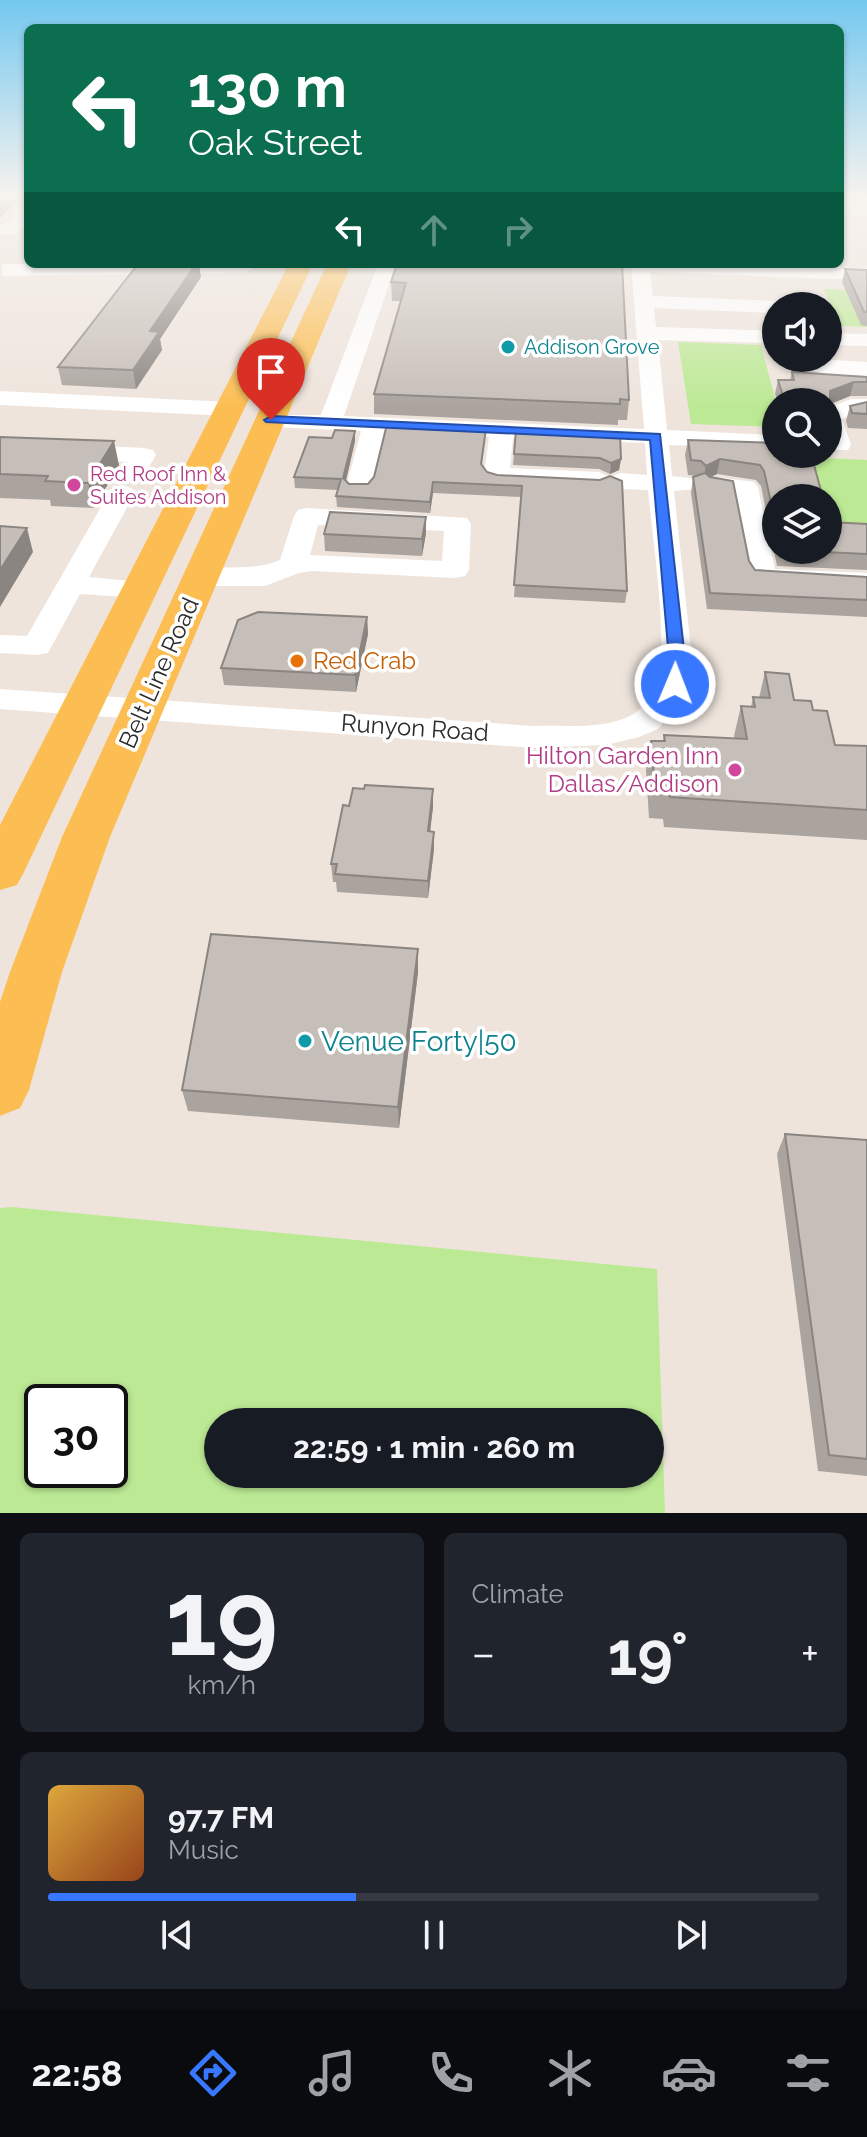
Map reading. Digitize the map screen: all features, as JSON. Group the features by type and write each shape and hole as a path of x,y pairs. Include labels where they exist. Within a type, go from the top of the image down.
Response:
{"main road":[{"name":"Belt Line Road","path":"0,872 86,704 299,268"},
{"path":"310,268 325,271 326,292"},
{"name":"Belt Line Road","path":"0,1090 36,972 86,837 337,268"},
{"path":"254,360 269,367 254,404 255,411 271,420"},
{"path":"230,409 245,415 250,425 234,461 245,477"}],"street":[{"path":"1,270 164,268"},
{"path":"330,422 386,268"},
{"name":"Runyon Road","path":"0,699 534,737 606,736 652,719 675,684 689,484 656,437 640,268"},
{"path":"716,268 867,274"},
{"path":"643,302 762,306"},
{"path":"646,333 762,337"},
{"path":"842,339 867,340"},
{"path":"842,368 867,369"},
{"path":"0,398 230,409"},
{"path":"842,410 851,406 867,406"},
{"path":"271,420 762,441"},
{"path":"359,487 375,424"},
{"path":"502,429 497,475 745,487 762,577 867,582"},
{"path":"842,444 867,446"},
{"path":"0,448 144,455 37,646 0,644"},
{"path":"201,577 265,577 293,565 455,570 458,524 307,516 293,565"},
{"path":"71,585 142,589"}],"green space":[{"path":"824,289 867,291 867,327 842,326 842,292 825,292"},
{"path":"678,342 761,345 762,372 768,372 772,388 762,388 762,427 691,424"},
{"path":"842,459 867,460 867,540 842,534 842,484 814,484 808,468 842,468"},
{"path":"0,1208 657,1269 662,1408 204,1408 204,1488 664,1488 664,1482 665,1513 0,1513"}],"building":[{"path":"135,268 193,268 150,331 159,332 133,370 58,367"},
{"name":"Addison Grove","path":"396,268 622,268 629,400 620,399 620,404 374,394 406,283 391,282"},
{"path":"845,269 867,270 867,312 864,312"},
{"path":"792,372 867,377 867,382 854,382 838,388 781,388 778,380 794,380"},
{"path":"867,402 867,414 852,413 850,406"},
{"path":"387,424 486,429 481,464 487,472 497,475 600,480 610,476 622,481 627,591 514,585 522,486 433,482 430,502 336,496 341,479 294,477 309,437 332,438 335,430 355,431 343,478 349,484 368,484 374,477"},
{"path":"516,430 620,434 621,459 611,463 600,458 514,454"},
{"path":"0,437 114,441 88,483 45,481 48,476 0,474"},
{"path":"688,440 762,443 762,468 760,465 720,459 706,466 701,461 691,460"},
{"path":"762,468 815,468 819,484 767,484"},
{"path":"705,473 710,477 733,481 749,561 755,570 867,577 867,600 710,593 693,477"},
{"path":"330,512 426,517 422,539 324,534"},
{"path":"842,523 867,524 867,554 842,553"},
{"path":"0,526 27,528 0,570"},
{"name":"Red Crab","path":"258,612 367,617 355,675 221,668 238,620"},
{"name":"Hilton Garden Inn Dallas/Addison","path":"765,672 789,674 794,700 811,701 813,710 827,711 835,745 867,746 867,810 670,797 669,789 655,788 651,741 665,741 664,735 747,739 741,706 755,707 753,697 770,698"},
{"path":"365,785 433,789 428,831 434,832 428,881 335,874 337,864 331,864 343,805 349,806 353,788 364,789"},
{"name":"Venue Forty|50","path":"211,934 418,949 398,1107 182,1090"},
{"path":"785,1134 867,1140 867,1459 829,1455"}],"place":[{"name":"Addison Grove","path":"508,347"},
{"name":"Red Roof Inn & Suites Addison","path":"74,485"},
{"name":"Red Crab","path":"297,661"},
{"name":"Hilton Garden Inn Dallas/Addison","path":"735,770"},
{"name":"Venue Forty|50","path":"305,1041"}],"route":[{"path":"271,420 656,437 677,659 675,684"}]}
